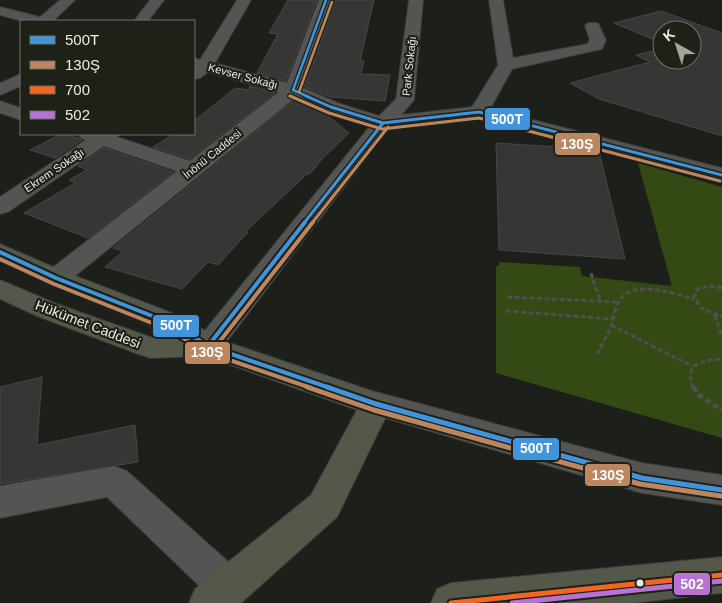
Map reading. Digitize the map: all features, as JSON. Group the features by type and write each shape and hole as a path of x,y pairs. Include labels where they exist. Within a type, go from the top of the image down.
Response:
{"main road":[{"name":"Hükümet Caddesi","path":"0,252 56,278 176,324 208,346 376,404"},
{"name":"Hükümet Caddesi","path":"0,289 47,310 151,348 208,346"},
{"path":"219,596 324,506 376,404"},
{"path":"451,603 722,575"}],"street":[{"path":"45,20 68,0"},
{"path":"142,20 157,0"},
{"path":"198,68 244,0"},
{"path":"293,90 326,0"},
{"name":"Park Sokağı","path":"208,346 383,123 405,100 416,0"},
{"path":"479,112 506,65 496,0"},
{"path":"0,11 35,20"},
{"path":"0,22 16,15"},
{"path":"506,65 592,48 596,46 598,40 593,26"},
{"name":"Kevser Sokağı","path":"198,68 293,90 331,107 383,123"},
{"path":"0,90 20,80"},
{"name":"İnönü Caddesi","path":"56,278 293,90"},
{"path":"0,107 20,114"},
{"path":"383,123 479,112 722,175"},
{"path":"100,135 193,170"},
{"name":"Ekrem Sokağı","path":"0,207 100,135"},
{"path":"376,404 642,478 722,490"},
{"path":"0,502 114,481 219,596"}],"path":[{"path":"592,273 600,302"},
{"path":"694,300 698,289 710,286 722,288"},
{"path":"597,354 611,325 619,302 627,293 642,289 665,291 694,300 700,307 722,317"},
{"path":"507,297 619,302"},
{"path":"506,311 613,319"},
{"path":"714,315 722,337"},
{"path":"611,325 692,366"},
{"path":"722,359 700,361 692,366 688,373 689,382 694,391 703,400 722,410"}],"green space":[{"path":"638,163 722,187 722,438 496,373 496,266 499,266 499,262 580,267 582,276 672,286"}],"building":[{"path":"288,0 317,0 286,81 257,73 278,34 269,33"},
{"path":"335,0 374,0 360,61 364,61 361,74 390,75 385,101 330,97 305,87"},
{"path":"661,11 686,20 652,20 652,39 614,23"},
{"path":"702,26 722,33 722,136 599,99 570,83 650,62 636,55 652,51 652,70 702,70"},
{"path":"250,86 275,93 190,159 153,147 172,135 195,135 195,120 235,88 248,90"},
{"path":"295,100 324,113 349,133 322,159 310,174 307,174 245,232 248,232 218,265 208,262 182,289 105,267 123,251 113,248"},
{"path":"59,135 82,140 55,158 30,150"},
{"path":"496,143 599,151 625,259 499,250"},
{"path":"104,148 173,172 88,238 24,213 75,183 69,180 87,170 78,166"},
{"path":"42,377 37,445 135,425 138,462 0,484 0,387"}],"transit line":[{"name":"500T","path":"293,90 326,0"},
{"name":"130Ş","path":"299,92 332,2"},
{"name":"500T","path":"293,90 331,107 383,123 479,112 722,175"},
{"name":"130Ş","path":"290,96 329,113 382,129 479,118 720,181"},
{"name":"500T","path":"208,346 383,123"},
{"name":"130Ş","path":"213,350 388,127"},
{"name":"500T","path":"0,252 56,278 175,325 208,346 376,404 642,478 722,490"},
{"name":"130Ş","path":"0,259 54,284 172,331 206,352 374,410 640,484 721,496"},
{"name":"700","path":"451,603 722,575"},
{"name":"502","path":"512,603 722,581"}]}
